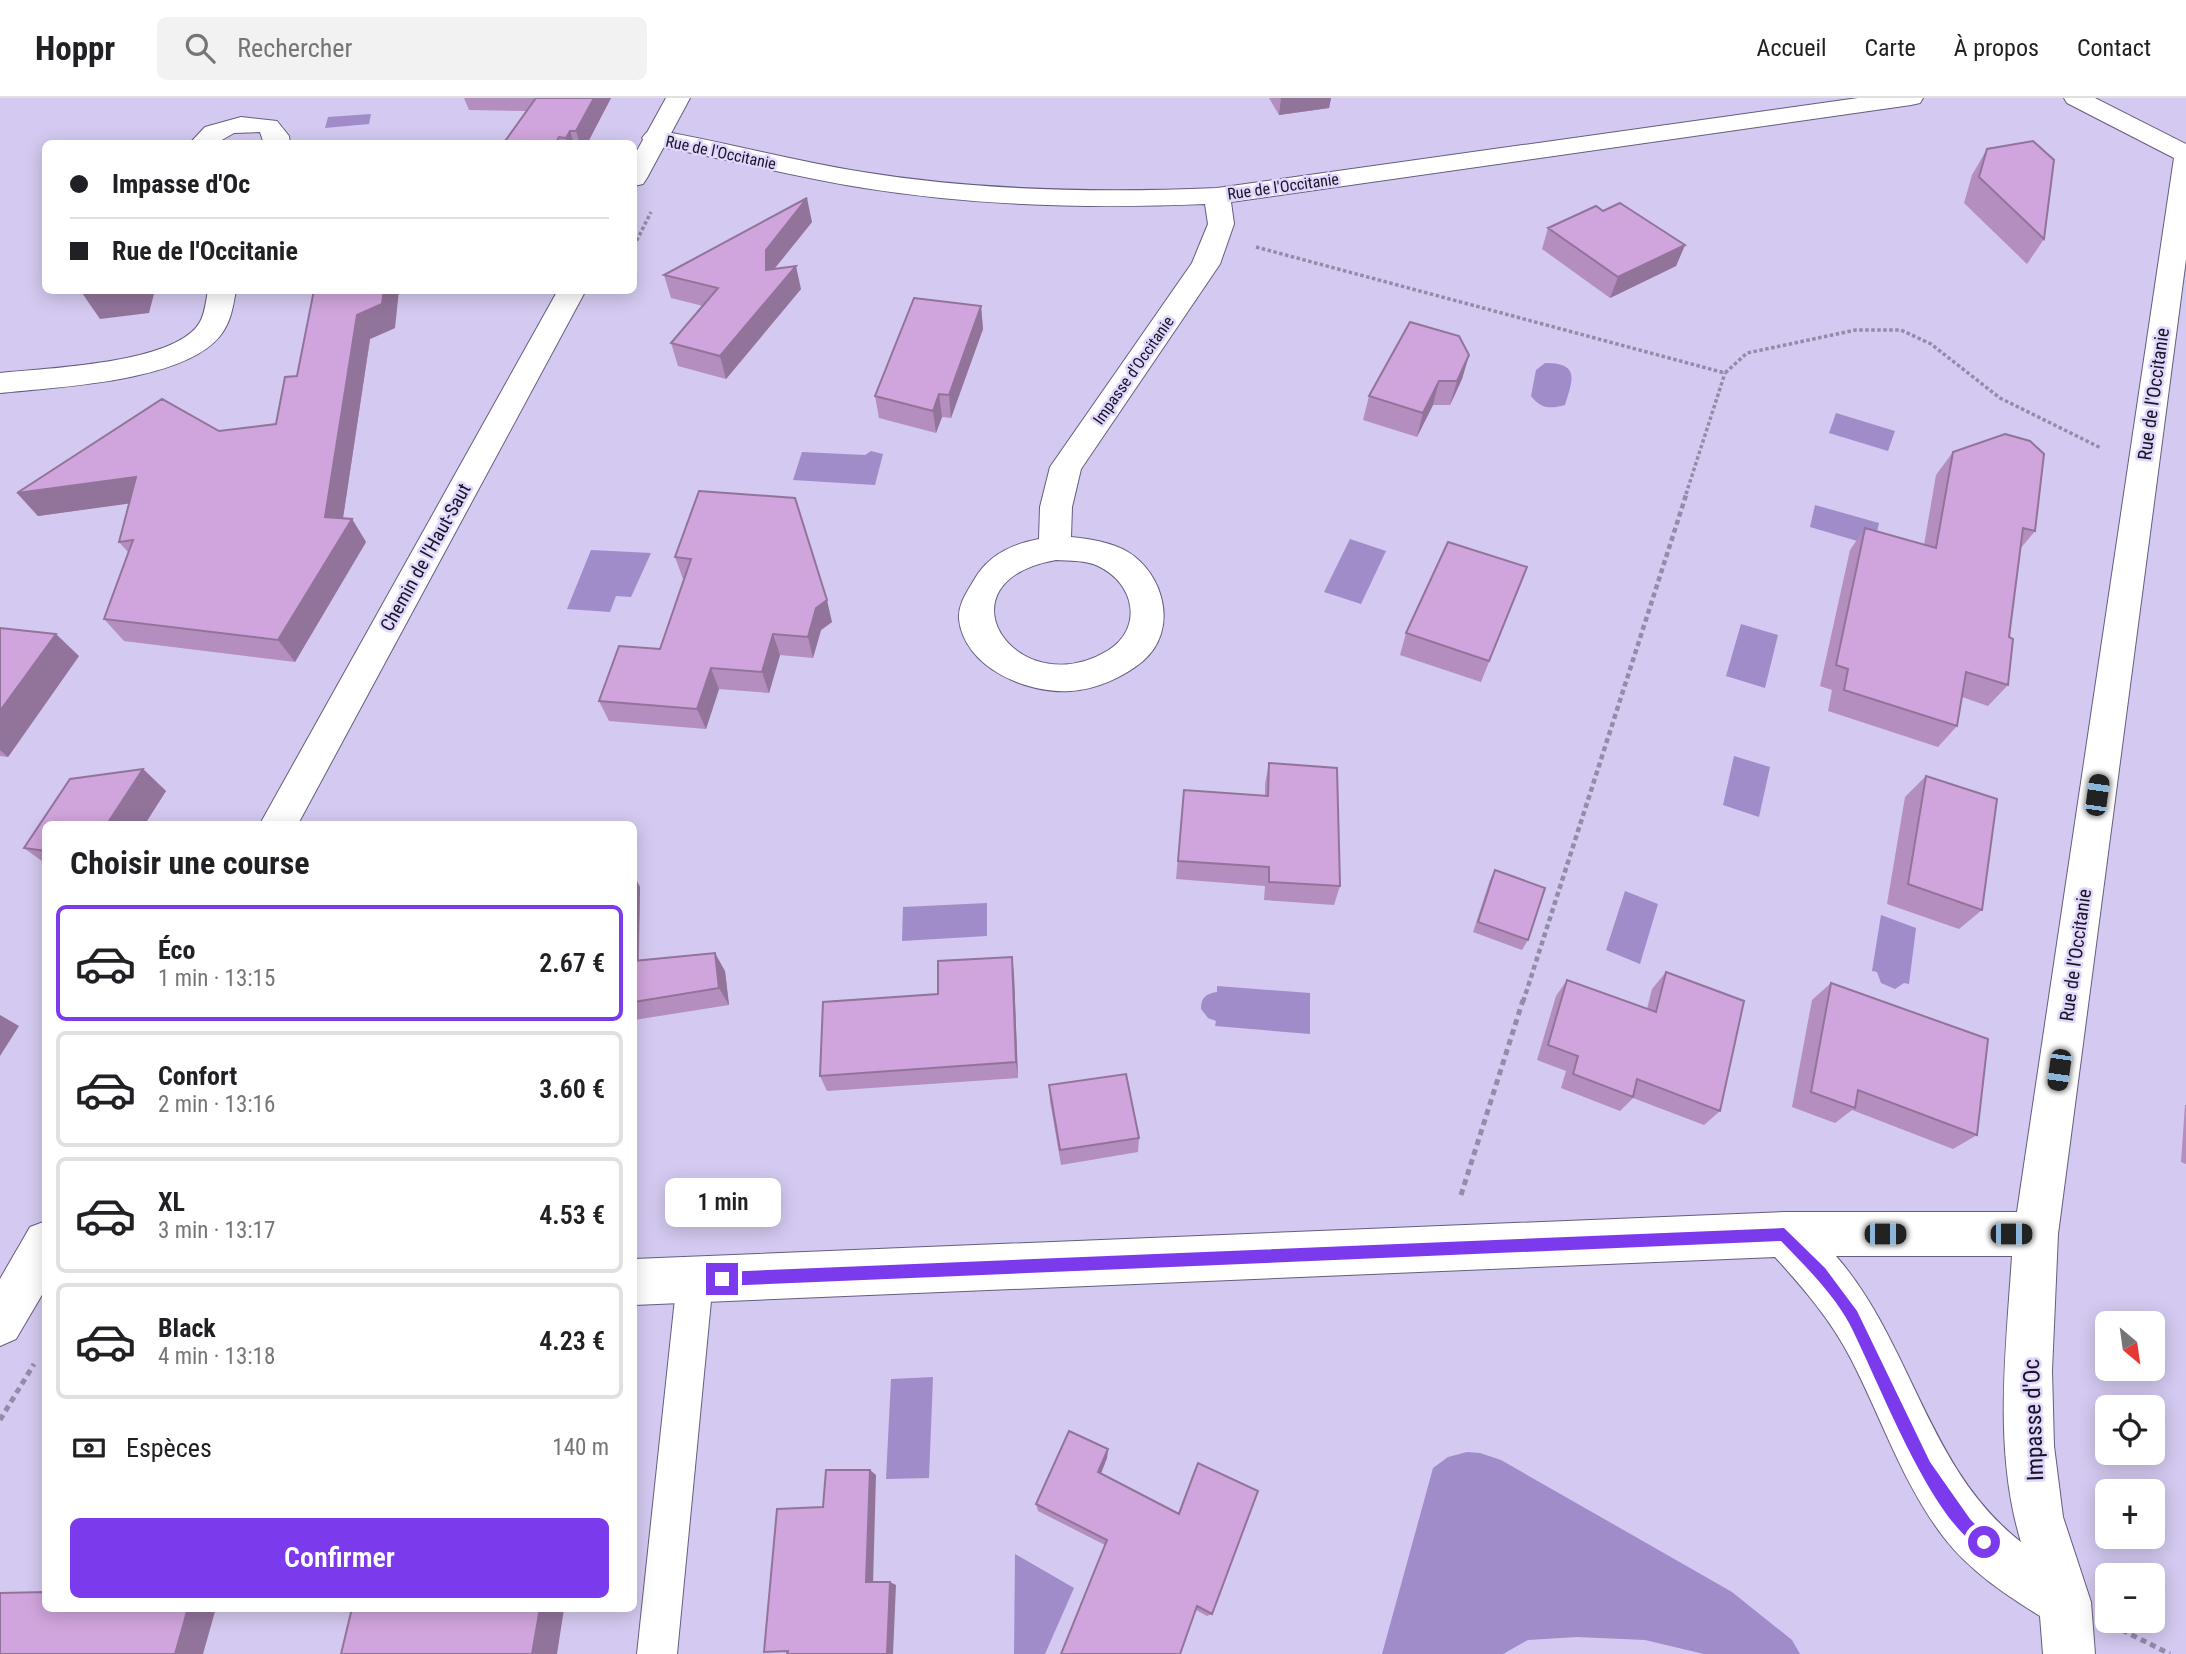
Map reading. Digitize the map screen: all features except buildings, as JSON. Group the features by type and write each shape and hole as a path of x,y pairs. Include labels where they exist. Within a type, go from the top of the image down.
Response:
{"street":[{"path":"637,172 678,98"},
{"name":"Rue de l'Occitanie","path":"655,138 830,174 982,194 1105,200 1217,196 1911,98"},
{"path":"2076,98 2186,154"},
{"path":"205,140 218,130 252,124 268,125 276,140"},
{"name":"Rue de l'Occitanie","path":"2036,1234 2186,160"},
{"name":"Impasse d'Occitanie","path":"1056,548 1056,493 1066,467 1206,264 1222,224 1217,196"},
{"path":"0,383 144,365 181,353 210,330 215,321 221,294"},
{"name":"Chemin de l'Haut-Saut","path":"281,821 570,294"},
{"path":"1056,548 1088,550 1118,562 1139,581 1149,604 1146,630 1130,653 1104,670 1070,678 1035,675 1005,663 984,642 976,617 981,592 998,570 1024,554 1056,548"},
{"path":"1784,1234 1820,1273 1853,1316 1925,1467 1965,1524 2023,1577 2065,1602"},
{"path":"637,1282 1784,1234 2036,1234"},
{"name":"Impasse d'Oc","path":"2036,1234 2028,1371 2030,1447 2038,1517 2065,1602 2069,1654"},
{"path":"20,1306 42,1253"}],"lane":[{"path":"657,1654 695,1280"}],"path":[{"path":"1218,237 1724,373"},
{"path":"1444,1249 1724,373 1747,353 1856,330 1901,330 1931,344 2000,398 2067,433 2143,466"},
{"path":"0,1420 39,1356"}],"shaded area":[{"path":"371,114 369,124 325,128 328,117"},
{"path":"1545,363 1569,369 1571,380 1565,405 1546,407 1531,396 1536,370"},
{"path":"1836,413 1895,431 1888,451 1829,433"},
{"path":"871,451 883,454 875,485 793,480 802,452 865,455"},
{"path":"1815,505 1879,523 1874,546 1810,527"},
{"path":"1350,539 1386,551 1361,604 1324,592"},
{"path":"591,550 651,553 631,597 616,596 610,612 567,609"},
{"path":"1741,624 1778,635 1765,688 1726,676"},
{"path":"1734,756 1770,767 1759,817 1723,805"},
{"path":"1625,891 1658,904 1640,964 1606,950"},
{"path":"987,903 987,936 902,941 903,907"},
{"path":"1881,915 1916,928 1909,984 1904,983 1895,989 1881,983 1877,972 1872,971"},
{"path":"1217,986 1310,993 1310,1034 1215,1026 1216,1021 1208,1018 1201,1009 1203,999 1217,992"},
{"path":"933,1377 929,1478 886,1479 891,1379"},
{"path":"1467,1452 1501,1460 1732,1592 1792,1640 1800,1654 1704,1654 1645,1640 1577,1637 1528,1640 1503,1654 1382,1654 1433,1468 1448,1457"},
{"path":"1015,1554 1074,1588 1045,1654 1014,1654"}],"route":[{"path":"722,1279 1784,1234 1820,1273 1853,1316 1925,1467 1965,1524 1984,1542"}]}
